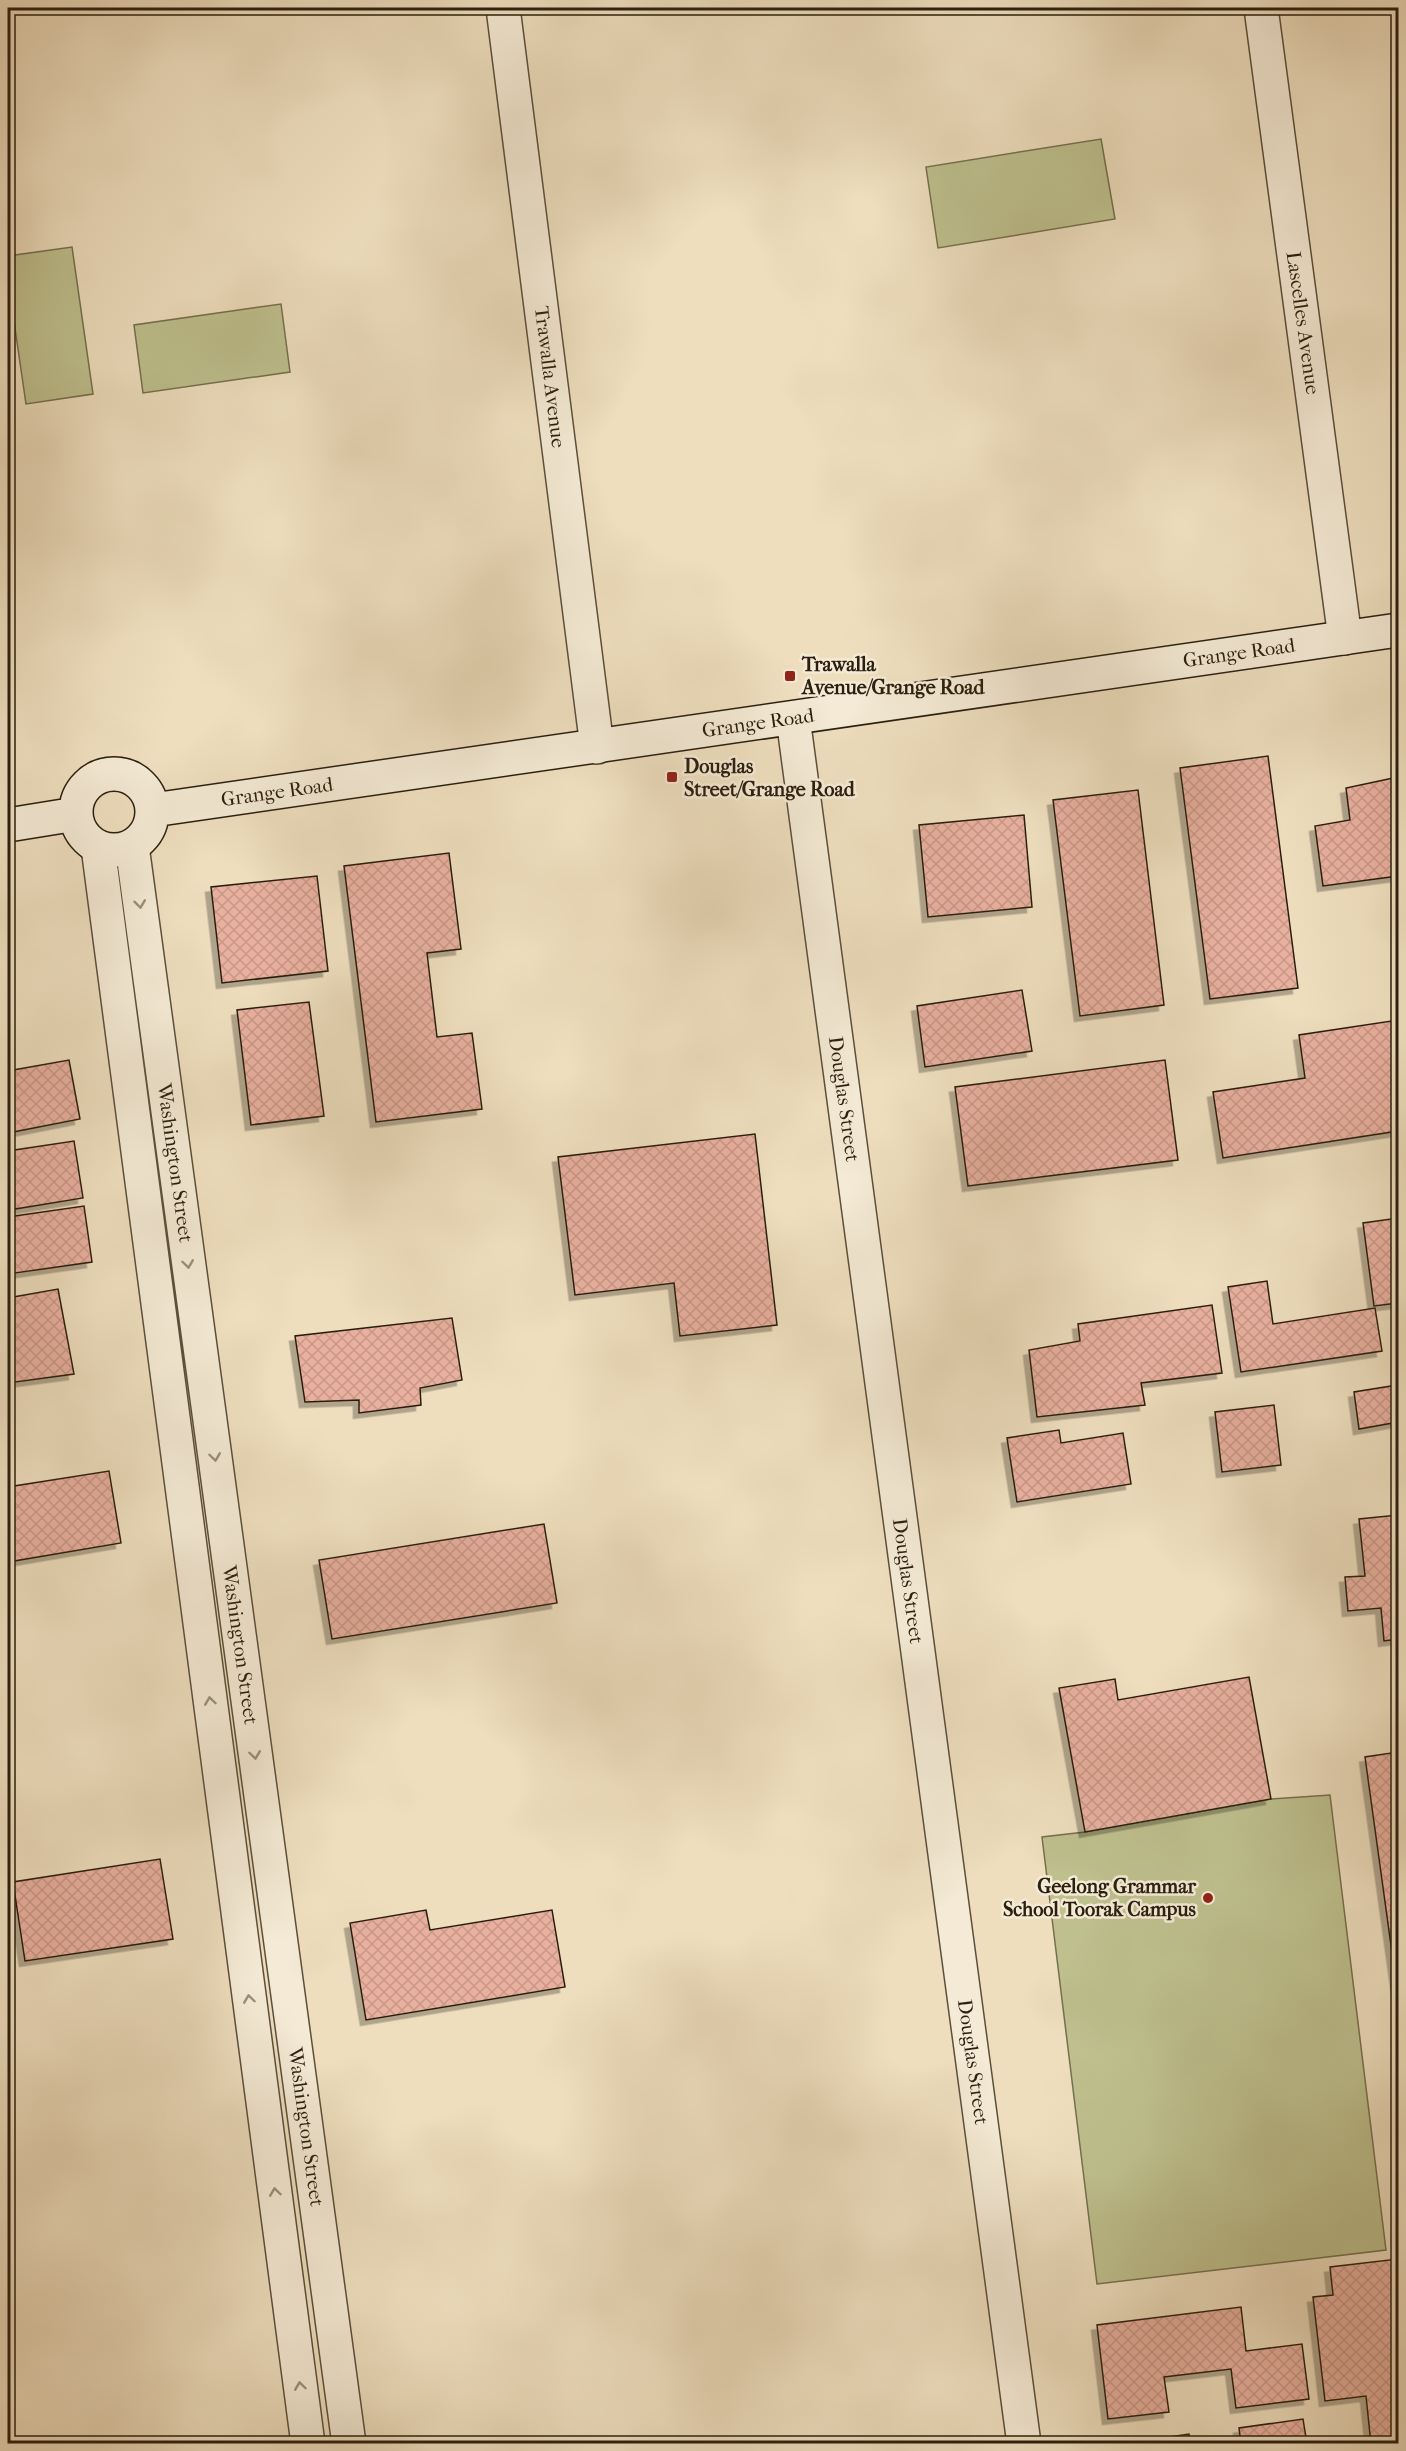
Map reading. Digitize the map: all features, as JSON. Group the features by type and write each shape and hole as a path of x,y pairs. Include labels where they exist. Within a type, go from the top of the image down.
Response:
{"street":[{"name":"Trawalla Avenue","path":"503,8 597,747"},
{"name":"Lascelles Avenue","path":"1261,8 1345,638"},
{"name":"Grange Road","path":"153,810 1398,630"},
{"name":"Douglas Street","path":"793,718 1024,2444"},
{"path":"109,774 126,776 142,786 153,810 146,835 132,846 109,851 98,847 83,835 77,823 76,814 78,801 88,784 109,774"},
{"path":"8,825 76,814"},
{"name":"Washington Street","path":"132,846 349,2444"},
{"name":"Washington Street","path":"98,847 308,2444"}],"green space":[{"path":"1101,139 1115,219 938,248 926,167"},
{"path":"72,247 93,394 26,404 8,280 8,256"},
{"path":"281,304 290,372 143,393 134,325"},
{"path":"1330,1795 1386,2250 1097,2284 1042,1837 1085,1832 1271,1799"}],"building":[{"path":"1268,756 1298,988 1210,999 1180,768"},
{"path":"1398,777 1398,876 1323,886 1315,826 1350,820 1346,788"},
{"path":"1138,790 1164,1005 1080,1016 1053,800"},
{"path":"1024,815 1032,907 928,917 919,825"},
{"path":"449,853 461,949 427,953 437,1037 472,1033 482,1109 376,1122 344,866"},
{"path":"317,876 328,971 222,983 211,887"},
{"path":"1022,990 1032,1051 925,1067 917,1006"},
{"path":"309,1002 324,1116 251,1125 237,1010"},
{"path":"1398,1020 1398,1131 1223,1158 1213,1092 1305,1078 1299,1035"},
{"path":"69,1060 80,1119 8,1133 8,1071"},
{"path":"1165,1060 1178,1160 968,1186 955,1087"},
{"path":"755,1134 777,1325 680,1336 674,1283 575,1295 558,1157"},
{"path":"74,1141 83,1198 9,1210 8,1151"},
{"path":"84,1206 92,1262 8,1274 8,1217"},
{"path":"1398,1218 1398,1303 1374,1306 1363,1223"},
{"path":"1267,1281 1273,1324 1375,1308 1382,1351 1241,1372 1228,1287"},
{"path":"58,1289 74,1374 8,1383 8,1298"},
{"path":"1212,1305 1222,1373 1141,1383 1145,1405 1037,1417 1029,1350 1080,1341 1078,1324"},
{"path":"452,1318 462,1380 420,1388 421,1405 359,1413 359,1400 305,1402 295,1336"},
{"path":"1398,1385 1398,1422 1359,1429 1354,1392"},
{"path":"1274,1405 1281,1465 1222,1472 1215,1412"},
{"path":"1059,1430 1061,1443 1123,1433 1131,1484 1017,1502 1007,1438"},
{"path":"109,1471 121,1543 8,1562 8,1487"},
{"path":"1398,1515 1398,1639 1384,1641 1381,1608 1348,1611 1345,1577 1365,1576 1359,1519"},
{"path":"544,1524 557,1603 332,1639 319,1560"},
{"path":"1249,1677 1271,1799 1085,1832 1059,1688 1115,1679 1118,1700"},
{"path":"1398,1752 1398,1996 1365,1757"},
{"path":"160,1859 173,1939 25,1961 13,1882"},
{"path":"426,1910 430,1930 552,1910 565,1987 366,2020 350,1923"},
{"path":"1398,2259 1398,2444 1371,2444 1366,2396 1325,2401 1313,2297 1333,2295 1330,2267"},
{"path":"1241,2307 1246,2351 1302,2344 1309,2399 1236,2408 1231,2369 1164,2377 1169,2412 1108,2419 1097,2325"},
{"path":"1303,2419 1307,2444 1241,2444 1239,2428"},
{"path":"1189,2434 1190,2444 1121,2444"}],"place":[{"name":"Trawalla Avenue/Grange Road","path":"790,676"},
{"name":"Douglas Street/Grange Road","path":"672,777"},
{"name":"Geelong Grammar School Toorak Campus","path":"1208,1898"}]}
